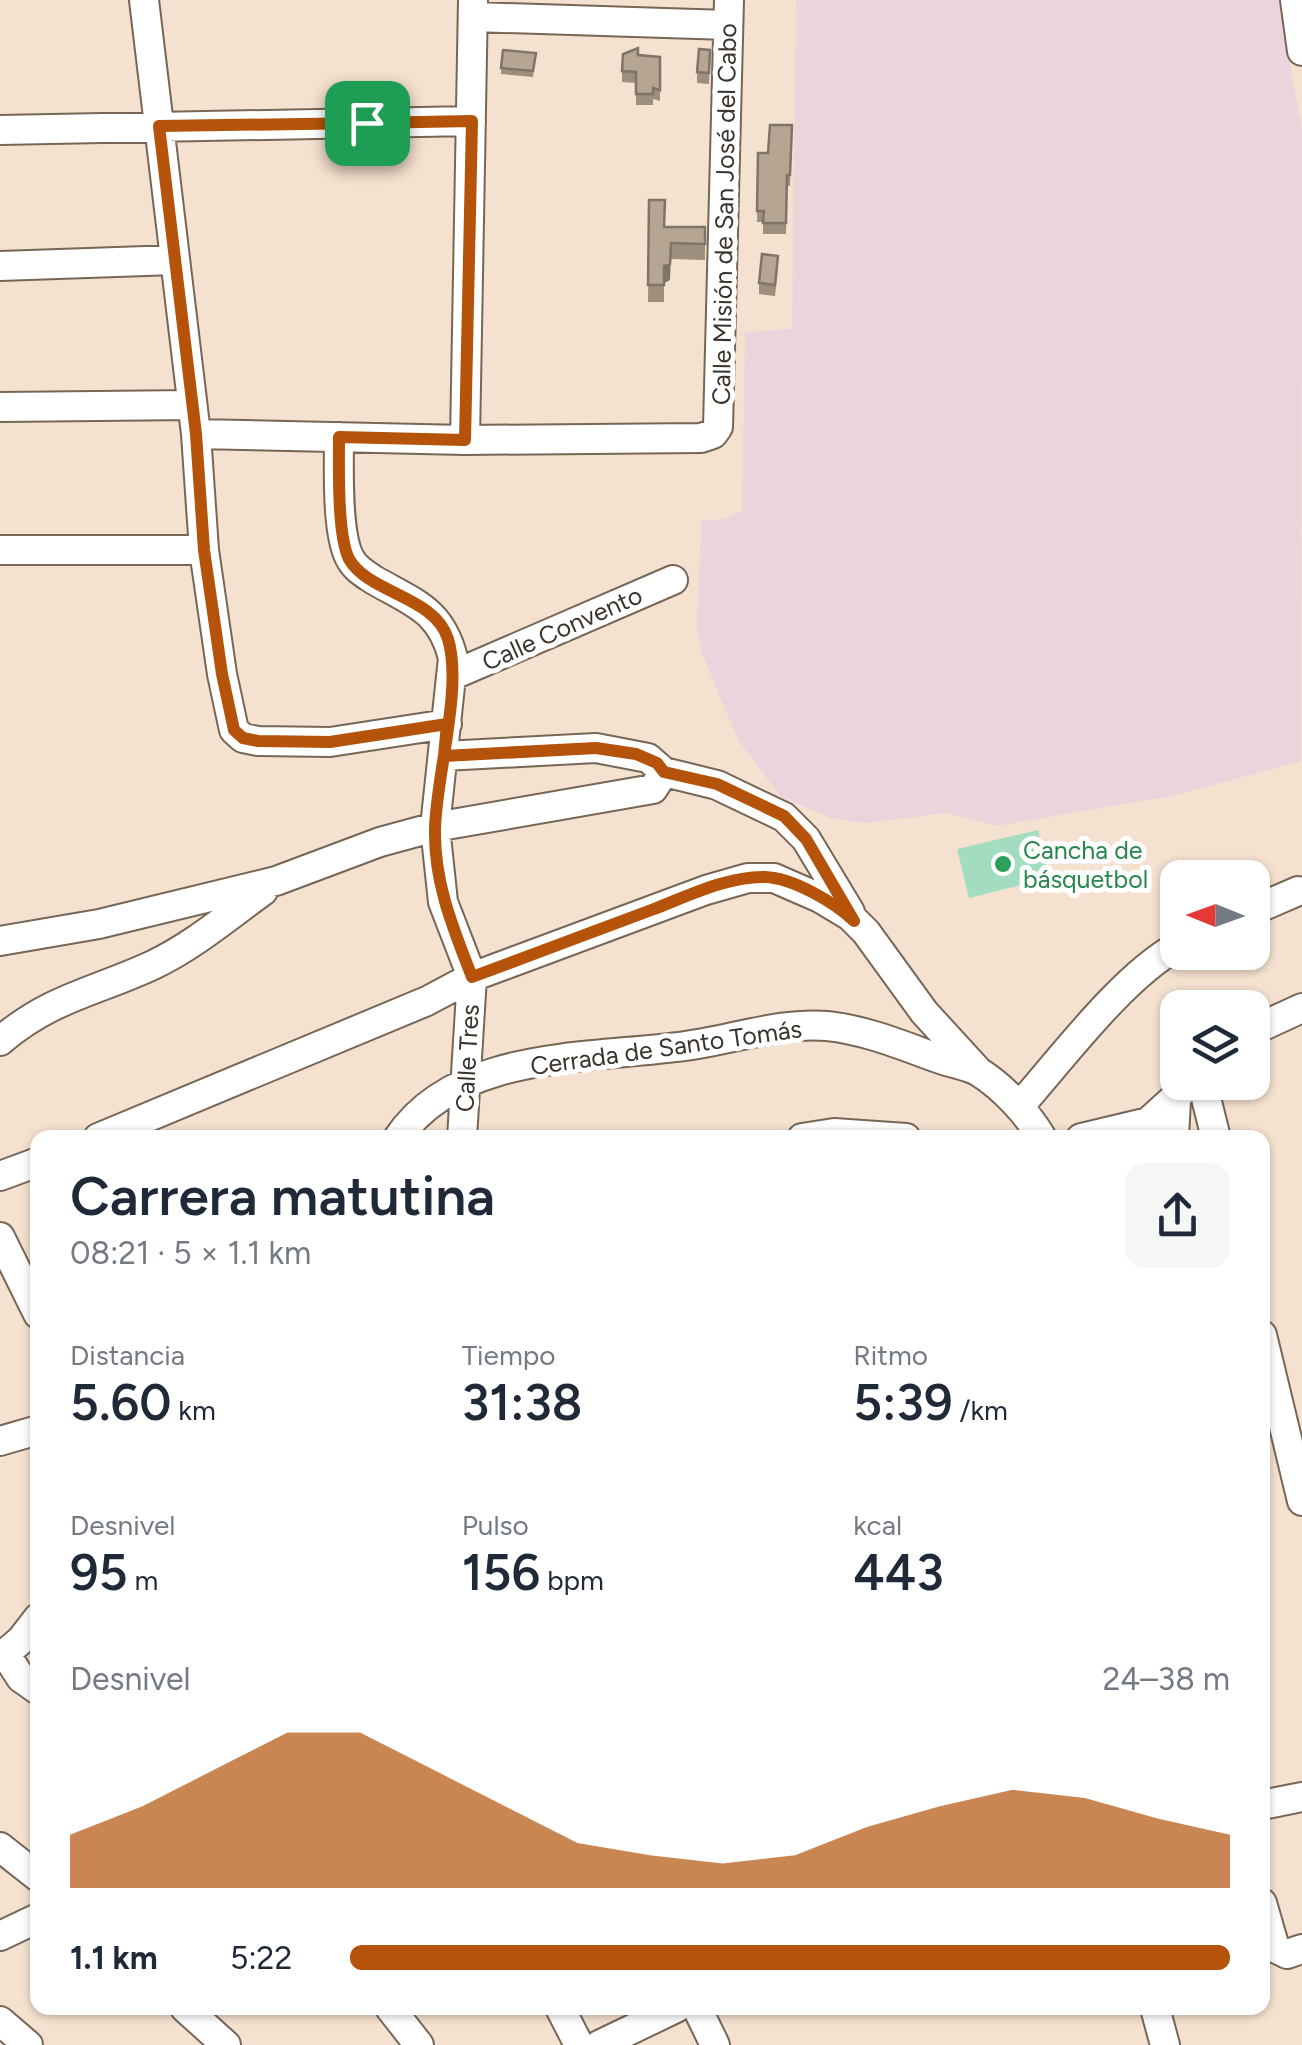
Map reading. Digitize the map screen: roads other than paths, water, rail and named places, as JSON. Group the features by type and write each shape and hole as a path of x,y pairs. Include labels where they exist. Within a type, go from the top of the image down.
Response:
{"street":[{"path":"144,0 196,434 204,550 234,730 243,738 258,741 330,742 447,724"},
{"path":"1295,0 1302,51"},
{"path":"196,434 465,440 473,8 729,13"},
{"name":"Calle Misión de San José del Cabo","path":"465,440 701,438 718,428 729,13"},
{"path":"0,130 472,121"},
{"path":"0,266 175,260"},
{"path":"0,406 192,405"},
{"name":"Calle Tres","path":"339,437 340,487 349,558 362,572 431,613 447,634 453,658 435,827 443,902 472,977 462,1130"},
{"path":"0,550 204,550"},
{"name":"Calle Convento","path":"451,676 673,580"},
{"path":"444,756 596,748 648,758 664,772 717,784 784,816 806,839 854,921 924,1012 978,1071"},
{"path":"0,941 99,924 276,881 348,853 435,827 653,790 664,772"},
{"path":"117,1130 428,1001 472,977 748,878 774,878 792,884 854,921"},
{"path":"0,1041 64,999 150,966 188,946 276,881"},
{"path":"1270,904 1298,891"},
{"path":"1018,1106 1134,978 1160,955"},
{"path":"1270,1023 1302,1008"},
{"name":"Cerrada de Santo Tomás","path":"403,1130 429,1104 464,1084 548,1059 686,1046 824,1026 861,1032 978,1071 1018,1106 1036,1130"},
{"path":"1122,1130 1138,1127 1172,1100"},
{"path":"1176,1130 1182,1100"},
{"path":"1206,1100 1214,1130"},
{"path":"0,1176 30,1165"},
{"path":"0,1237 30,1298"},
{"path":"1270,1368 1302,1501"},
{"path":"0,1441 30,1432"},
{"path":"30,1627 3,1656 30,1684"},
{"path":"1270,1803 1302,1797"},
{"path":"0,1847 30,1871"},
{"path":"0,1936 30,1922"},
{"path":"1270,1931 1280,1953 1302,1949"},
{"path":"193,2015 226,2045"},
{"path":"395,2015 419,2045"},
{"path":"564,2015 579,2045"},
{"path":"599,2045 661,2015"},
{"path":"701,2015 716,2045"},
{"path":"1156,2015 1166,2045"},
{"path":"0,2021 28,2045"}],"place":[{"name":"Cancha de básquetbol","path":"1003,864"}]}
